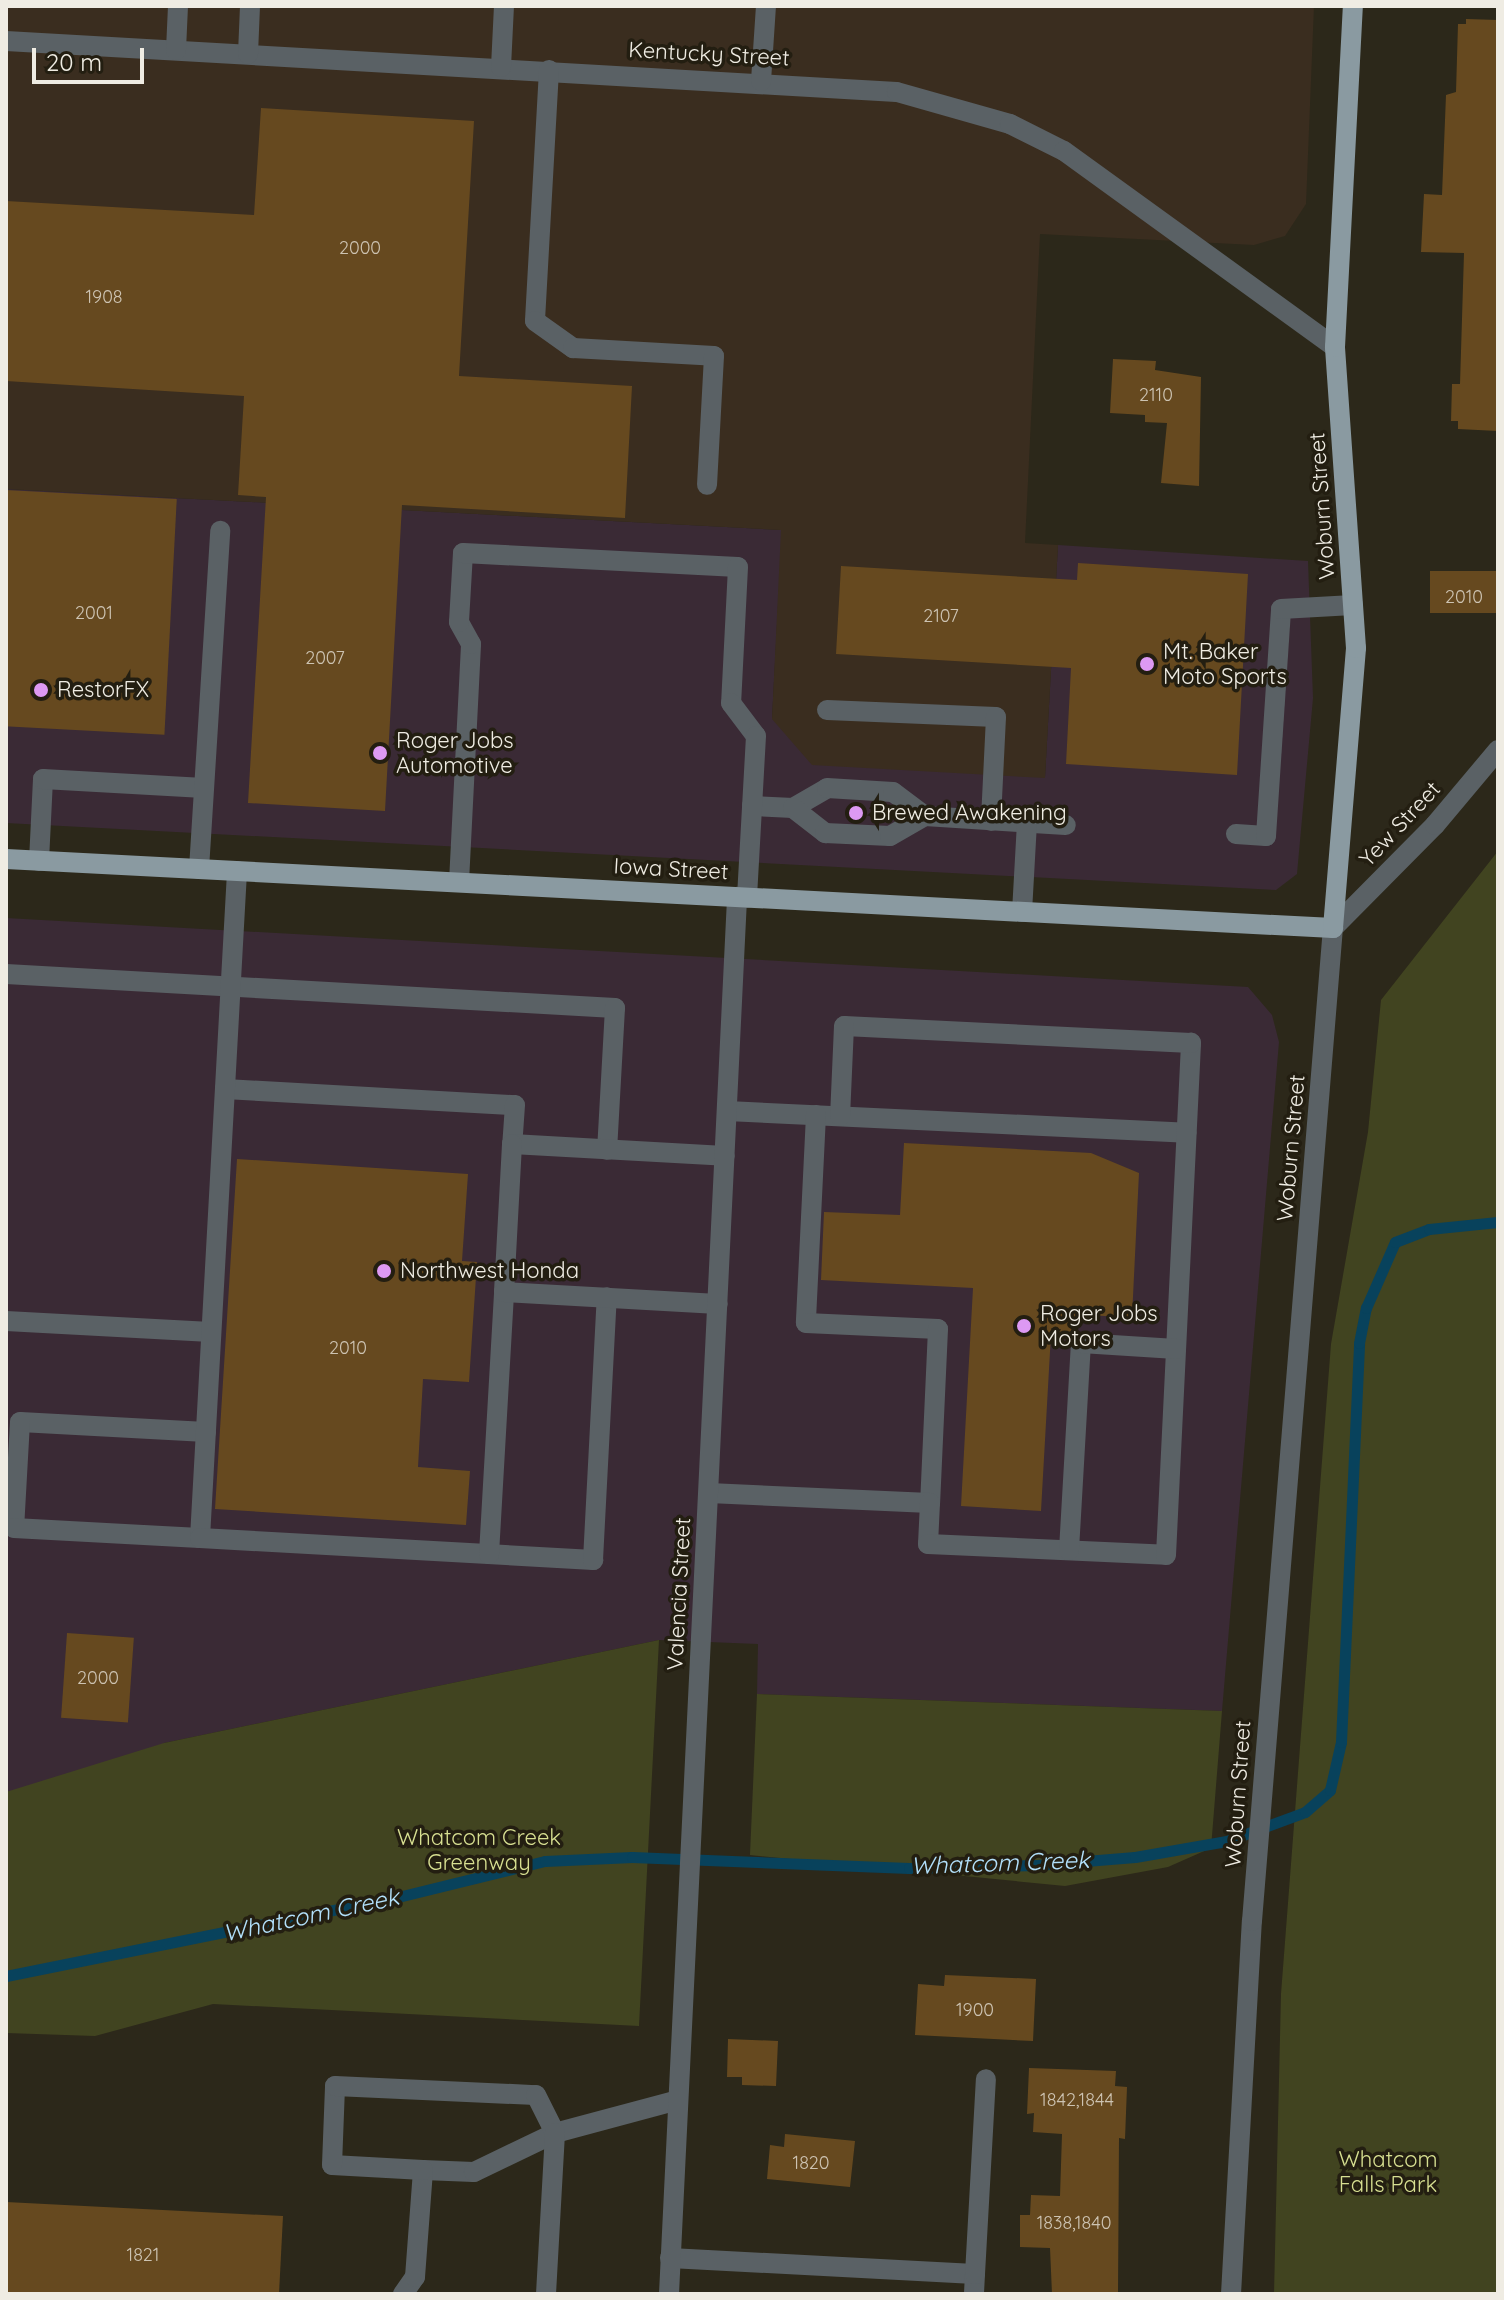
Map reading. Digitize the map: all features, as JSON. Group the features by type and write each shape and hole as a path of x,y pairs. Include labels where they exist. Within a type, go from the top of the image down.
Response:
{"main road":[{"name":"Woburn Street","path":"1333,928 1356,648 1335,347 1353,6"},
{"name":"Iowa Street","path":"6,859 1333,928"}],"street":[{"path":"176,50 178,6"},
{"path":"248,54 250,6"},
{"path":"501,67 504,6"},
{"path":"761,81 766,6"},
{"name":"Kentucky Street","path":"6,41 761,81 897,92 1010,124 1118,186 1335,347"},
{"path":"549,70 535,321 573,348 714,356 707,485"},
{"path":"199,869 220,531"},
{"name":"Valencia Street","path":"459,882 471,644 459,622 463,553 738,567 731,703 756,736 727,1111 669,2294"},
{"path":"1236,834 1266,836 1281,609 1353,605"},
{"path":"827,710 996,717 991,821"},
{"name":"Yew Street","path":"1333,928 1435,825 1498,750"},
{"path":"39,861 43,779 204,788"},
{"path":"752,806 793,808 827,788 880,791 893,792 925,816 1066,825"},
{"path":"793,808 825,833 890,836 925,816"},
{"path":"1022,912 1027,823"},
{"path":"200,1538 237,871"},
{"name":"Woburn Street","path":"1231,2294 1252,1921 1333,928"},
{"path":"6,974 615,1008 607,1150"},
{"path":"816,1115 806,1323 938,1329 928,1544 1166,1555 1191,1043 844,1026 840,1116"},
{"path":"225,1089 515,1105 489,1554"},
{"path":"727,1111 1186,1133"},
{"path":"512,1144 725,1156"},
{"path":"504,1292 718,1304"},
{"path":"206,1432 20,1422 14,1528 593,1560 607,1297"},
{"path":"6,1321 211,1332"},
{"path":"1069,1550 1081,1343 1176,1349"},
{"path":"709,1493 930,1503"},
{"path":"670,2258 975,2284 986,2079"},
{"path":"546,2294 555,2133 536,2095 335,2086 332,2165 423,2170 474,2172 555,2133 678,2100"},
{"path":"403,2294 415,2277 423,2170"}],"shaded area":[{"path":"6,6 1314,6 1306,204 1285,236 1254,245 1040,234 1025,543 1058,545 1045,778 812,765 772,719 781,530 6,489"},
{"path":"6,489 782,530 772,719 1045,777 1058,545 1308,561 1313,698 1297,874 1276,890 6,823"},
{"path":"6,918 1248,987 1272,1015 1279,1042 1222,1711 757,1694 758,1644 659,1640 164,1743 6,1885"}],"green space":[{"name":"Whatcom Falls Park","path":"1498,851 1498,2294 1274,2294 1281,1994 1331,1344 1368,1132 1381,1000"},
{"name":"Whatcom Creek Greenway","path":"659,1640 639,2026 213,2004 95,2036 6,2033 6,1792 164,1743"},
{"path":"757,1694 1222,1711 1211,1848 1168,1867 1065,1886 750,1855"}],"building":[{"path":"1466,19 1498,20 1498,431 1458,429 1458,421 1451,421 1452,384 1460,384 1464,253 1421,252 1424,194 1442,195 1446,95 1456,92 1458,24 1466,24"},
{"path":"261,108 474,121 459,376 632,386 625,518 402,505 385,811 248,803 266,497 238,495 244,396 6,381 6,201 254,215"},
{"path":"1113,359 1156,361 1155,370 1201,377 1199,486 1161,483 1167,423 1145,422 1145,415 1110,413"},
{"path":"6,490 177,499 164,735 6,726"},
{"path":"1078,563 1248,574 1237,775 1066,764 1071,668 836,654 841,566 1077,580"},
{"path":"1430,571 1498,571 1498,613 1430,613"},
{"name":"Roger Jobs Motors","path":"904,1143 1091,1153 1139,1173 1132,1317 1078,1315 1077,1331 1051,1334 1041,1511 961,1506 973,1288 821,1280 824,1212 900,1215"},
{"path":"237,1159 468,1174 462,1261 477,1262 469,1382 423,1379 418,1467 470,1471 466,1525 215,1509"},
{"path":"67,1633 134,1638 128,1722 61,1718"},
{"path":"945,1975 1036,1979 1033,2041 915,2035 918,1984 944,1986"},
{"path":"728,2039 778,2041 776,2086 742,2085 742,2077 727,2077"},
{"path":"1029,2068 1116,2071 1115,2086 1127,2087 1125,2139 1119,2138 1118,2294 1052,2294 1050,2248 1020,2247 1020,2215 1030,2215 1031,2195 1060,2196 1062,2134 1033,2132 1034,2113 1027,2114"},
{"path":"785,2134 855,2141 850,2187 767,2179 770,2145 784,2147"},
{"path":"6,2202 283,2216 279,2294 6,2294"}],"waterway":[{"name":"Whatcom Creek","path":"6,1976 398,1897 545,1861 632,1857 909,1868 1037,1865 1135,1857 1227,1841 1305,1812 1330,1790 1341,1742 1359,1343 1366,1308 1395,1242 1429,1229 1498,1222"}],"place":[{"name":"Mt. Baker Moto Sports","path":"1147,664"},
{"name":"RestorFX","path":"41,690"},
{"name":"Roger Jobs Automotive","path":"380,753"},
{"name":"Brewed Awakening","path":"856,813"},
{"name":"Northwest Honda","path":"384,1271"},
{"name":"Roger Jobs Motors","path":"1024,1326"}]}
